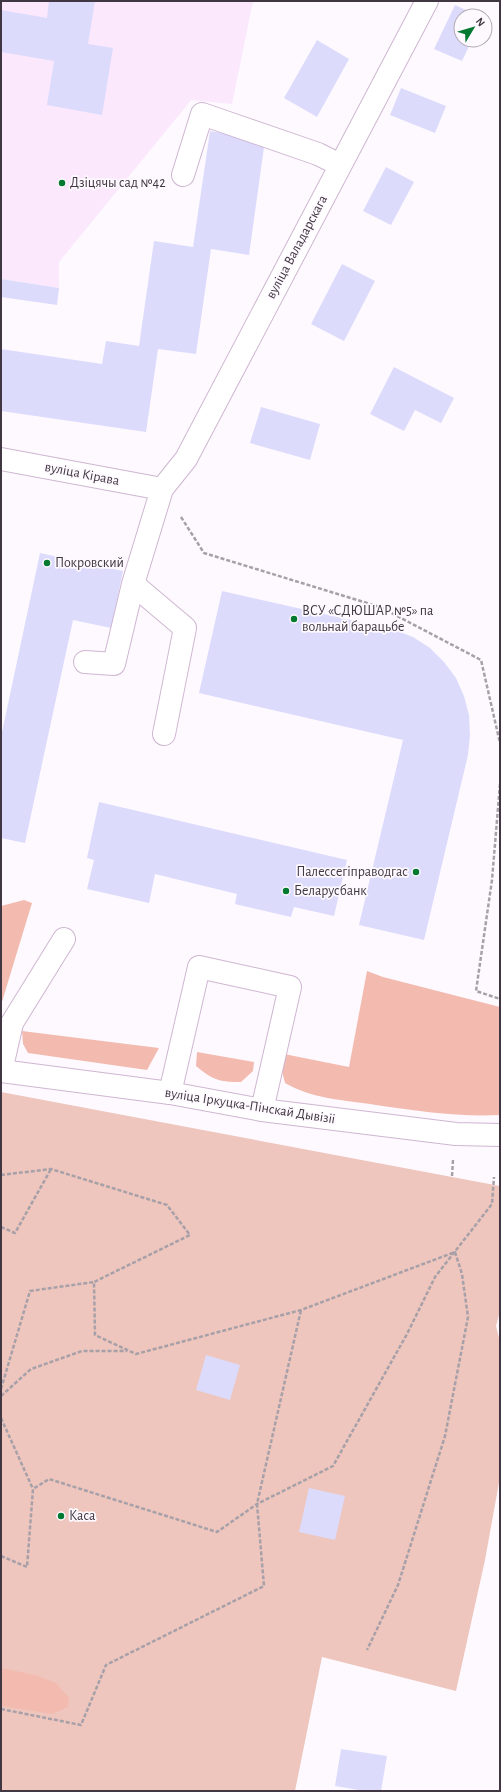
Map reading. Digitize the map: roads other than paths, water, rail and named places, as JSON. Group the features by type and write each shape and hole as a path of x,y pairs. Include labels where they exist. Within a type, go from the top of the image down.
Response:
{"street":[{"name":"вуліца Валадарскага","path":"162,489 186,459 427,1"},
{"path":"183,175 202,114 318,154 340,165"},
{"name":"вуліца Кірава","path":"1,459 162,489"},
{"path":"85,662 114,664 133,584 162,489"},
{"path":"133,584 185,628 164,734"},
{"path":"1,1071 12,1023 64,939"},
{"path":"170,1093 198,967 290,987 262,1110"},
{"name":"вуліца Іркуцка-Пінскай Дывізіі","path":"1,1071 170,1093 262,1110 456,1134 500,1135"}],"place":[{"name":"Дзіцячы сад №42","path":"62,183"},
{"name":"Покровский","path":"47,563"},
{"name":"ВСУ «СДЮШАР №5» па вольнай барацьбе","path":"294,619"},
{"name":"Палессегіправодгас","path":"416,872"},
{"name":"Беларусбанк","path":"286,891"},
{"name":"Каса","path":"61,1516"}]}
